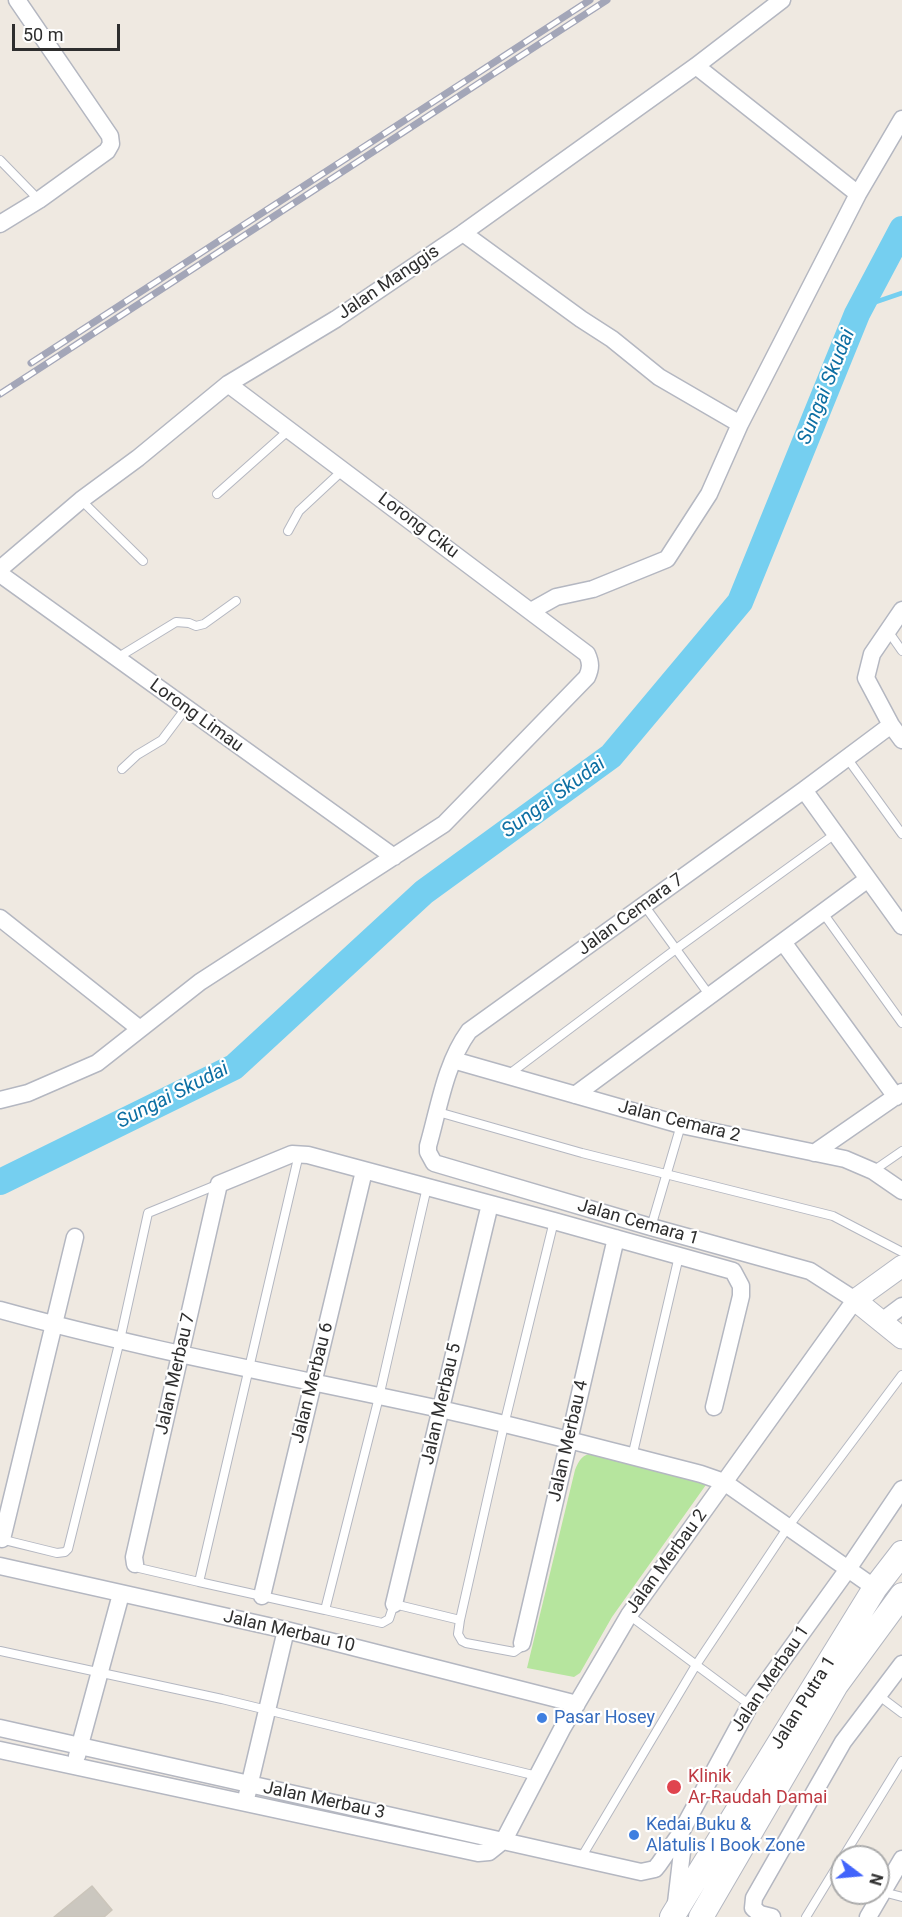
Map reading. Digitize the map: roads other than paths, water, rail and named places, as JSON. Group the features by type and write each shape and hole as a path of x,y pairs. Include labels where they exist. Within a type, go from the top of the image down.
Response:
{"main road":[{"name":"Jalan Putra 1","path":"673,1915 875,1588 902,1553"},
{"name":"Jalan Putra 1","path":"701,1917 836,1685 902,1595"}],"street":[{"path":"0,224 39,200 107,151 111,144 111,140 17,0"},
{"name":"Jalan Manggis","path":"0,569 81,500 138,458 228,384 336,319 463,233 696,66 782,0"},
{"path":"696,66 858,194"},
{"path":"531,610 556,597 592,589 667,558 709,494 740,424 858,194 902,118"},
{"path":"463,233 612,339 660,377 740,424"},
{"name":"Lorong Ciku","path":"228,384 531,610 587,654 591,665 587,677 444,824 394,857"},
{"name":"Lorong Limau","path":"0,574 394,857"},
{"path":"902,610 872,654 866,678 891,725 902,740"},
{"name":"Jalan Cemara 7","path":"428,1146 453,1060 459,1044 469,1031 891,725"},
{"path":"804,790 902,927"},
{"path":"0,1100 28,1093 97,1063 200,982 394,857"},
{"path":"575,1095 868,879"},
{"path":"0,918 140,1029"},
{"path":"783,942 899,1095 814,1153"},
{"name":"Jalan Cemara 2","path":"453,1060 681,1125 845,1159 873,1170 902,1191"},
{"name":"Jalan Cemara 1","path":"428,1146 430,1158 439,1166 810,1271 855,1300"},
{"path":"219,1184 299,1153 679,1255 734,1272 741,1286 741,1296 714,1407"},
{"name":"Jalan Merbau 6","path":"262,1596 364,1171"},
{"name":"Jalan Merbau 7","path":"135,1563 134,1557 219,1184"},
{"name":"Jalan Merbau 5","path":"394,1604 490,1204"},
{"path":"1,1539 75,1237"},
{"name":"Jalan Merbau 4","path":"522,1643 616,1238"},
{"path":"902,1266 855,1300 902,1338"},
{"name":"Jalan Merbau 2","path":"504,1840 577,1704 629,1615 855,1300"},
{"path":"882,1321 902,1306"},
{"path":"0,1310 54,1325 181,1354 441,1409 701,1474 724,1482 875,1588"},
{"name":"Jalan Merbau 1","path":"648,1872 655,1869 680,1834 750,1705 848,1569 902,1489"},
{"name":"Jalan Merbau 10","path":"0,1566 286,1630 577,1704"},
{"path":"74,1766 121,1594"},
{"path":"245,1804 286,1630"},
{"path":"772,1917 756,1912 752,1903 754,1898 843,1742 902,1664"},
{"name":"Jalan Merbau 3","path":"0,1728 648,1872"},
{"path":"0,1750 478,1853 489,1852 504,1840"},
{"path":"673,1915 681,1861 680,1834"},
{"path":"890,1879 902,1859"}],"lane":[{"path":"0,160 39,200"},
{"path":"217,494 289,430"},
{"path":"288,531 299,511 343,470"},
{"path":"81,500 143,561"},
{"path":"116,658 176,622 196,626 204,624 236,601"},
{"path":"888,631 902,651"},
{"path":"122,769 137,755 162,740 186,708"},
{"path":"847,758 902,834"},
{"path":"508,1076 676,949 835,834"},
{"path":"644,905 710,996"},
{"path":"823,913 902,1023"},
{"path":"438,1112 666,1175 833,1216 902,1252"},
{"path":"651,1227 681,1125"},
{"path":"873,1170 902,1151"},
{"path":"199,1582 299,1153"},
{"path":"1,1539 61,1554 68,1549 120,1340 148,1213 219,1184"},
{"path":"325,1610 379,1397 427,1187"},
{"path":"522,1643 521,1647 514,1652 462,1641 458,1634 504,1425 554,1221"},
{"path":"632,1456 679,1255"},
{"path":"581,1858 696,1665 788,1527 902,1375"},
{"path":"135,1563 139,1568 382,1623 389,1619 394,1604 460,1620"},
{"path":"629,1615 750,1705"},
{"path":"0,1651 222,1699 537,1776"},
{"path":"878,1695 902,1713"},
{"path":"850,1845 902,1761"},
{"path":"806,1917 830,1878"}],"waterway":[{"name":"Sungai Skudai","path":"0,1182 234,1067 424,892 611,756 740,602 857,314 902,229"},
{"path":"861,307 902,293"}],"railway":[{"path":"31,363 590,0"},
{"path":"0,394 607,0"}],"place":[{"name":"Pasar Hosey","path":"542,1718"},
{"name":"Klinik Ar-Raudah Damai","path":"674,1787"},
{"name":"Kedai Buku & Alatulis I Book Zone","path":"634,1835"}]}
